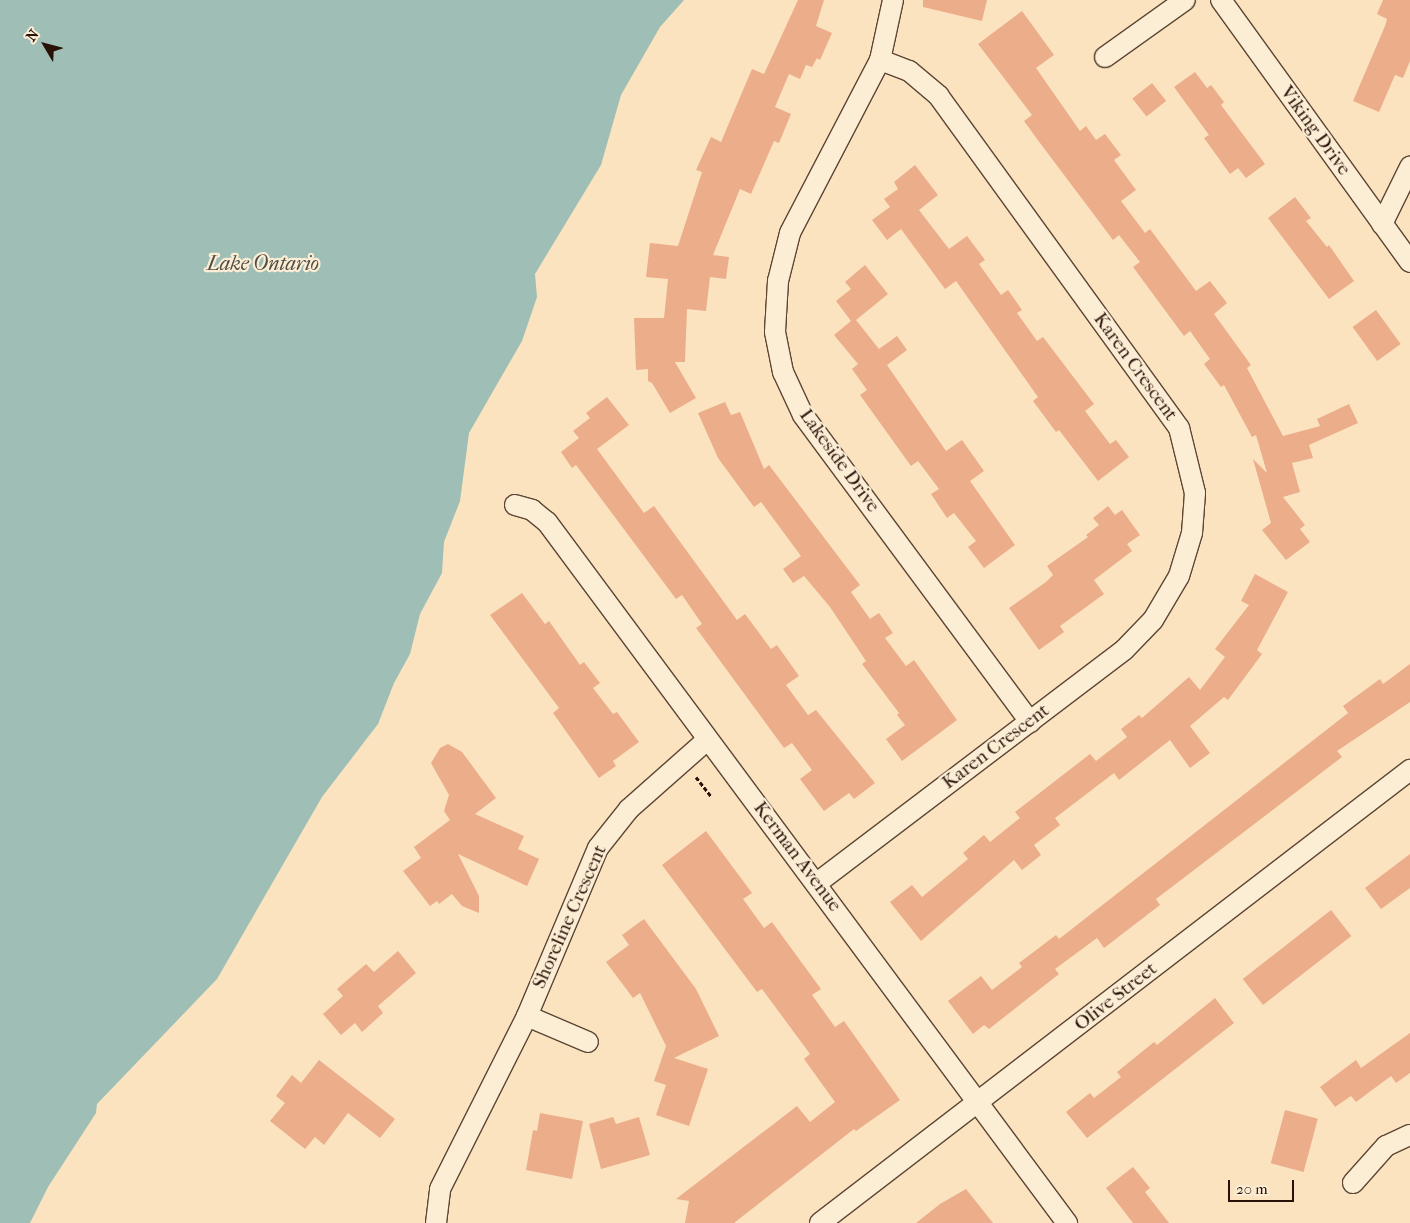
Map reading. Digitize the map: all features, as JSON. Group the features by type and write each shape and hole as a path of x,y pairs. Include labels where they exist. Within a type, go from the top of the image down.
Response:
{"street":[{"name":"Lakeside Drive","path":"893,0 880,60 790,233 778,281 775,332 783,372 804,415 1030,722"},
{"path":"1105,57 1185,0"},
{"name":"Viking Drive","path":"1221,0 1410,262"},
{"name":"Karen Crescent","path":"818,883 1124,650 1153,620 1179,576 1192,533 1195,493 1179,428 945,104 909,70 880,60"},
{"path":"1382,224 1410,167"},
{"name":"Kerman Avenue","path":"515,505 532,510 547,522 707,740 818,883 977,1105 1067,1223"},
{"name":"Shoreline Crescent","path":"436,1223 440,1189 527,1016 598,848 629,809 707,740"},
{"name":"Olive Street","path":"820,1223 977,1105 1410,770"},
{"path":"527,1016 588,1042"},
{"path":"1353,1182 1386,1146 1410,1135"}],"water":[{"name":"Lake Ontario","path":"0,0 684,0 660,27 621,95 601,165 535,274 537,297 522,341 469,433 460,501 444,542 442,573 420,614 410,654 394,683 378,724 322,797 217,979 97,1104 96,1113 48,1187 30,1223 0,1223"}],"building":[{"path":"798,0 824,0 816,26 832,33 820,60 817,58 812,67 806,65 800,79 789,74 775,107 791,114 779,143 774,141 751,194 740,189 713,255 729,257 726,279 710,277 706,311 687,309 685,362 675,362 696,398 670,413 652,383 648,381 648,369 636,370 634,318 664,318 668,279 646,277 650,243 678,246 702,172 696,170 711,137 721,142 752,69 764,74"},
{"path":"923,0 987,0 982,21 923,7"},
{"path":"1383,0 1410,0 1410,61 1403,78 1395,75 1379,112 1353,101 1385,26 1387,19 1377,14"},
{"path":"1022,11 1054,55 1036,68 1080,131 1086,126 1096,140 1105,134 1121,155 1114,160 1136,190 1121,201 1145,233 1150,229 1196,291 1210,281 1227,303 1214,314 1251,365 1247,368 1283,436 1320,426 1317,419 1349,404 1358,423 1309,445 1313,458 1292,463 1300,492 1283,497 1305,525 1300,529 1310,542 1286,560 1262,530 1271,523 1253,459 1267,473 1256,435 1252,437 1224,385 1221,387 1204,364 1210,359 1190,331 1184,336 1133,267 1140,262 1119,235 1113,240 1024,121 1032,115 978,44"},
{"path":"1195,72 1207,88 1211,85 1224,102 1221,105 1265,164 1246,178 1238,168 1230,174 1204,138 1209,135 1174,87"},
{"path":"1152,83 1166,101 1146,117 1132,98"},
{"path":"915,165 938,195 919,210 949,249 967,236 985,260 979,264 1001,295 1008,290 1022,310 1017,313 1037,341 1043,337 1094,404 1085,411 1110,444 1116,440 1129,457 1098,481 1059,430 1056,432 1033,401 1038,397 956,281 945,289 901,229 887,240 872,220 890,207 884,199 898,189 894,182"},
{"path":"1295,197 1311,218 1306,221 1327,247 1329,245 1354,281 1329,299 1268,218"},
{"path":"865,265 888,294 856,320 879,349 897,336 907,350 887,365 946,451 962,440 984,471 970,481 1015,545 984,568 968,547 976,541 954,513 947,518 931,494 939,489 918,461 911,466 860,395 867,390 852,369 858,364 834,335 851,321 836,301 851,289 845,282"},
{"path":"1376,310 1401,344 1377,361 1353,327"},
{"path":"607,397 629,425 597,449 644,513 654,506 737,620 745,614 771,649 777,645 799,676 786,685 808,715 816,710 875,783 854,799 849,793 824,811 800,779 812,770 792,743 784,748 696,628 702,624 682,595 676,599 576,465 572,468 561,452 579,438 573,431 590,418 586,413"},
{"path":"725,402 731,415 740,412 764,469 769,465 860,585 851,592 870,619 879,613 893,633 885,638 906,666 914,660 957,720 902,761 886,739 905,725 897,715 899,713 862,664 866,661 830,607 804,576 793,583 783,569 801,556 761,502 754,507 718,458 698,413"},
{"path":"1108,506 1115,515 1122,510 1140,535 1127,544 1132,551 1094,580 1104,594 1060,626 1064,632 1039,650 1009,608 1053,575 1047,566 1088,537 1086,535 1099,525 1093,518"},
{"path":"1255,574 1288,592 1257,650 1262,654 1228,700 1224,697 1190,726 1210,753 1190,768 1170,740 1119,780 1114,773 1055,818 1060,825 1034,845 1041,855 1022,870 1014,860 921,941 890,902 912,885 922,897 968,859 963,853 984,835 990,842 1020,818 1015,812 1090,754 1096,761 1127,737 1121,729 1139,715 1142,718 1189,677 1200,690 1225,657 1215,649 1249,605 1241,601"},
{"path":"522,593 545,624 549,621 580,665 584,662 600,683 593,688 613,714 617,712 639,742 613,761 616,766 599,778 553,713 559,708 490,615"},
{"path":"1410,664 1410,702 1337,751 1342,757 1156,899 1160,905 1104,948 1097,938 1055,969 1059,974 989,1029 984,1025 973,1034 948,1001 981,976 992,990 1022,967 1019,963 1056,935 1059,939 1348,713 1343,706 1380,679 1383,684"},
{"path":"448,744 462,752 496,798 475,814 524,836 518,849 539,859 527,886 458,854 479,896 479,913 462,906 452,894 439,904 437,901 430,906 403,871 421,858 414,847 450,820 444,811 449,795 431,763 440,748"},
{"path":"706,831 752,893 743,899 764,928 772,922 821,989 812,995 835,1027 844,1021 900,1100 856,1131 854,1129 734,1223 685,1223 689,1201 676,1199 797,1106 810,1122 835,1102 804,1059 810,1054 762,989 757,992 662,865"},
{"path":"1410,854 1410,888 1381,909 1365,888"},
{"path":"1331,910 1351,936 1263,1005 1243,979"},
{"path":"644,919 696,989 719,1036 674,1058 708,1069 689,1126 656,1115 666,1085 654,1081 666,1046 640,993 633,998 606,962 629,945 622,935"},
{"path":"398,951 416,973 378,1006 383,1013 362,1032 355,1023 341,1035 323,1014 343,996 337,989 366,964 374,972"},
{"path":"1215,998 1234,1023 1087,1138 1066,1112 1090,1093 1094,1098 1121,1077 1117,1072 1154,1042 1157,1045"},
{"path":"1410,1033 1410,1073 1396,1083 1391,1076 1356,1102 1351,1096 1335,1107 1320,1087 1356,1060 1361,1068"},
{"path":"319,1060 395,1119 380,1138 348,1113 324,1145 315,1137 305,1149 270,1121 285,1103 276,1096 292,1075 301,1083"},
{"path":"1285,1110 1318,1119 1304,1172 1271,1163"},
{"path":"540,1113 583,1121 572,1179 526,1170 533,1130 537,1131"},
{"path":"613,1117 616,1124 639,1117 650,1155 601,1169 589,1124"},
{"path":"1133,1167 1150,1188 1145,1192 1169,1223 1133,1223 1106,1188"},
{"path":"966,1189 993,1223 916,1223 940,1204"}]}
